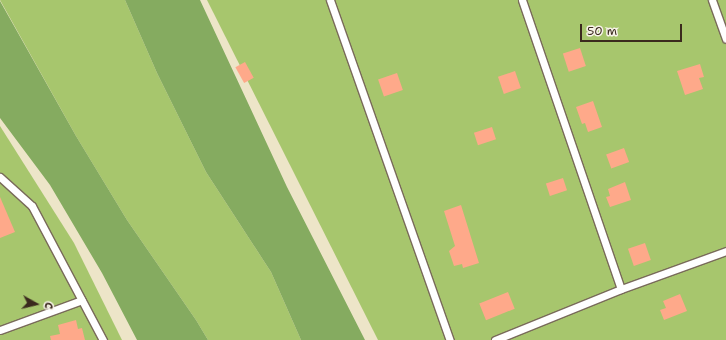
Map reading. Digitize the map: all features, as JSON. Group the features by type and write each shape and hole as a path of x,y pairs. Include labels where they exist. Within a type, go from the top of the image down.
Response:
{"lane":[{"path":"330,0 450,340"},
{"path":"522,0 621,289"},
{"path":"712,0 726,39"},
{"path":"0,177 32,206 103,340"},
{"path":"495,340 621,289 726,251"},
{"path":"0,330 82,300"}],"green space":[{"path":"0,0 125,0 157,73 206,172 271,272 301,340 208,340 196,320 127,220 76,136"},
{"path":"125,0 200,0 287,187 365,340 301,340 271,272 206,172 157,73"},
{"path":"207,0 726,0 726,340 378,340"},
{"path":"0,1 76,136 127,220 196,320 208,340 137,340 102,273 50,185 0,118"},
{"path":"0,126 74,243 122,340 0,340"}],"building":[{"path":"580,48 586,66 569,72 563,54"},
{"path":"245,62 254,78 244,83 235,67"},
{"path":"700,64 704,77 699,78 703,89 685,95 677,71"},
{"path":"515,71 521,88 504,94 498,77"},
{"path":"397,73 403,90 384,97 378,80"},
{"path":"593,101 602,127 588,132 585,123 582,124 576,107"},
{"path":"492,127 496,139 478,145 474,133"},
{"path":"624,148 629,162 611,169 606,154"},
{"path":"563,178 567,190 550,196 546,184"},
{"path":"625,182 631,200 610,207 606,197 610,196 608,189"},
{"path":"0,197 15,232 0,238"},
{"path":"461,205 479,263 463,268 462,264 454,266 449,251 455,246 444,211"},
{"path":"645,243 651,260 634,266 628,249"},
{"path":"508,292 515,309 486,320 479,304"},
{"path":"680,294 687,311 664,320 660,310 666,308 663,301"},
{"path":"76,320 78,329 82,328 85,340 51,340 50,336 60,334 58,325"}]}
